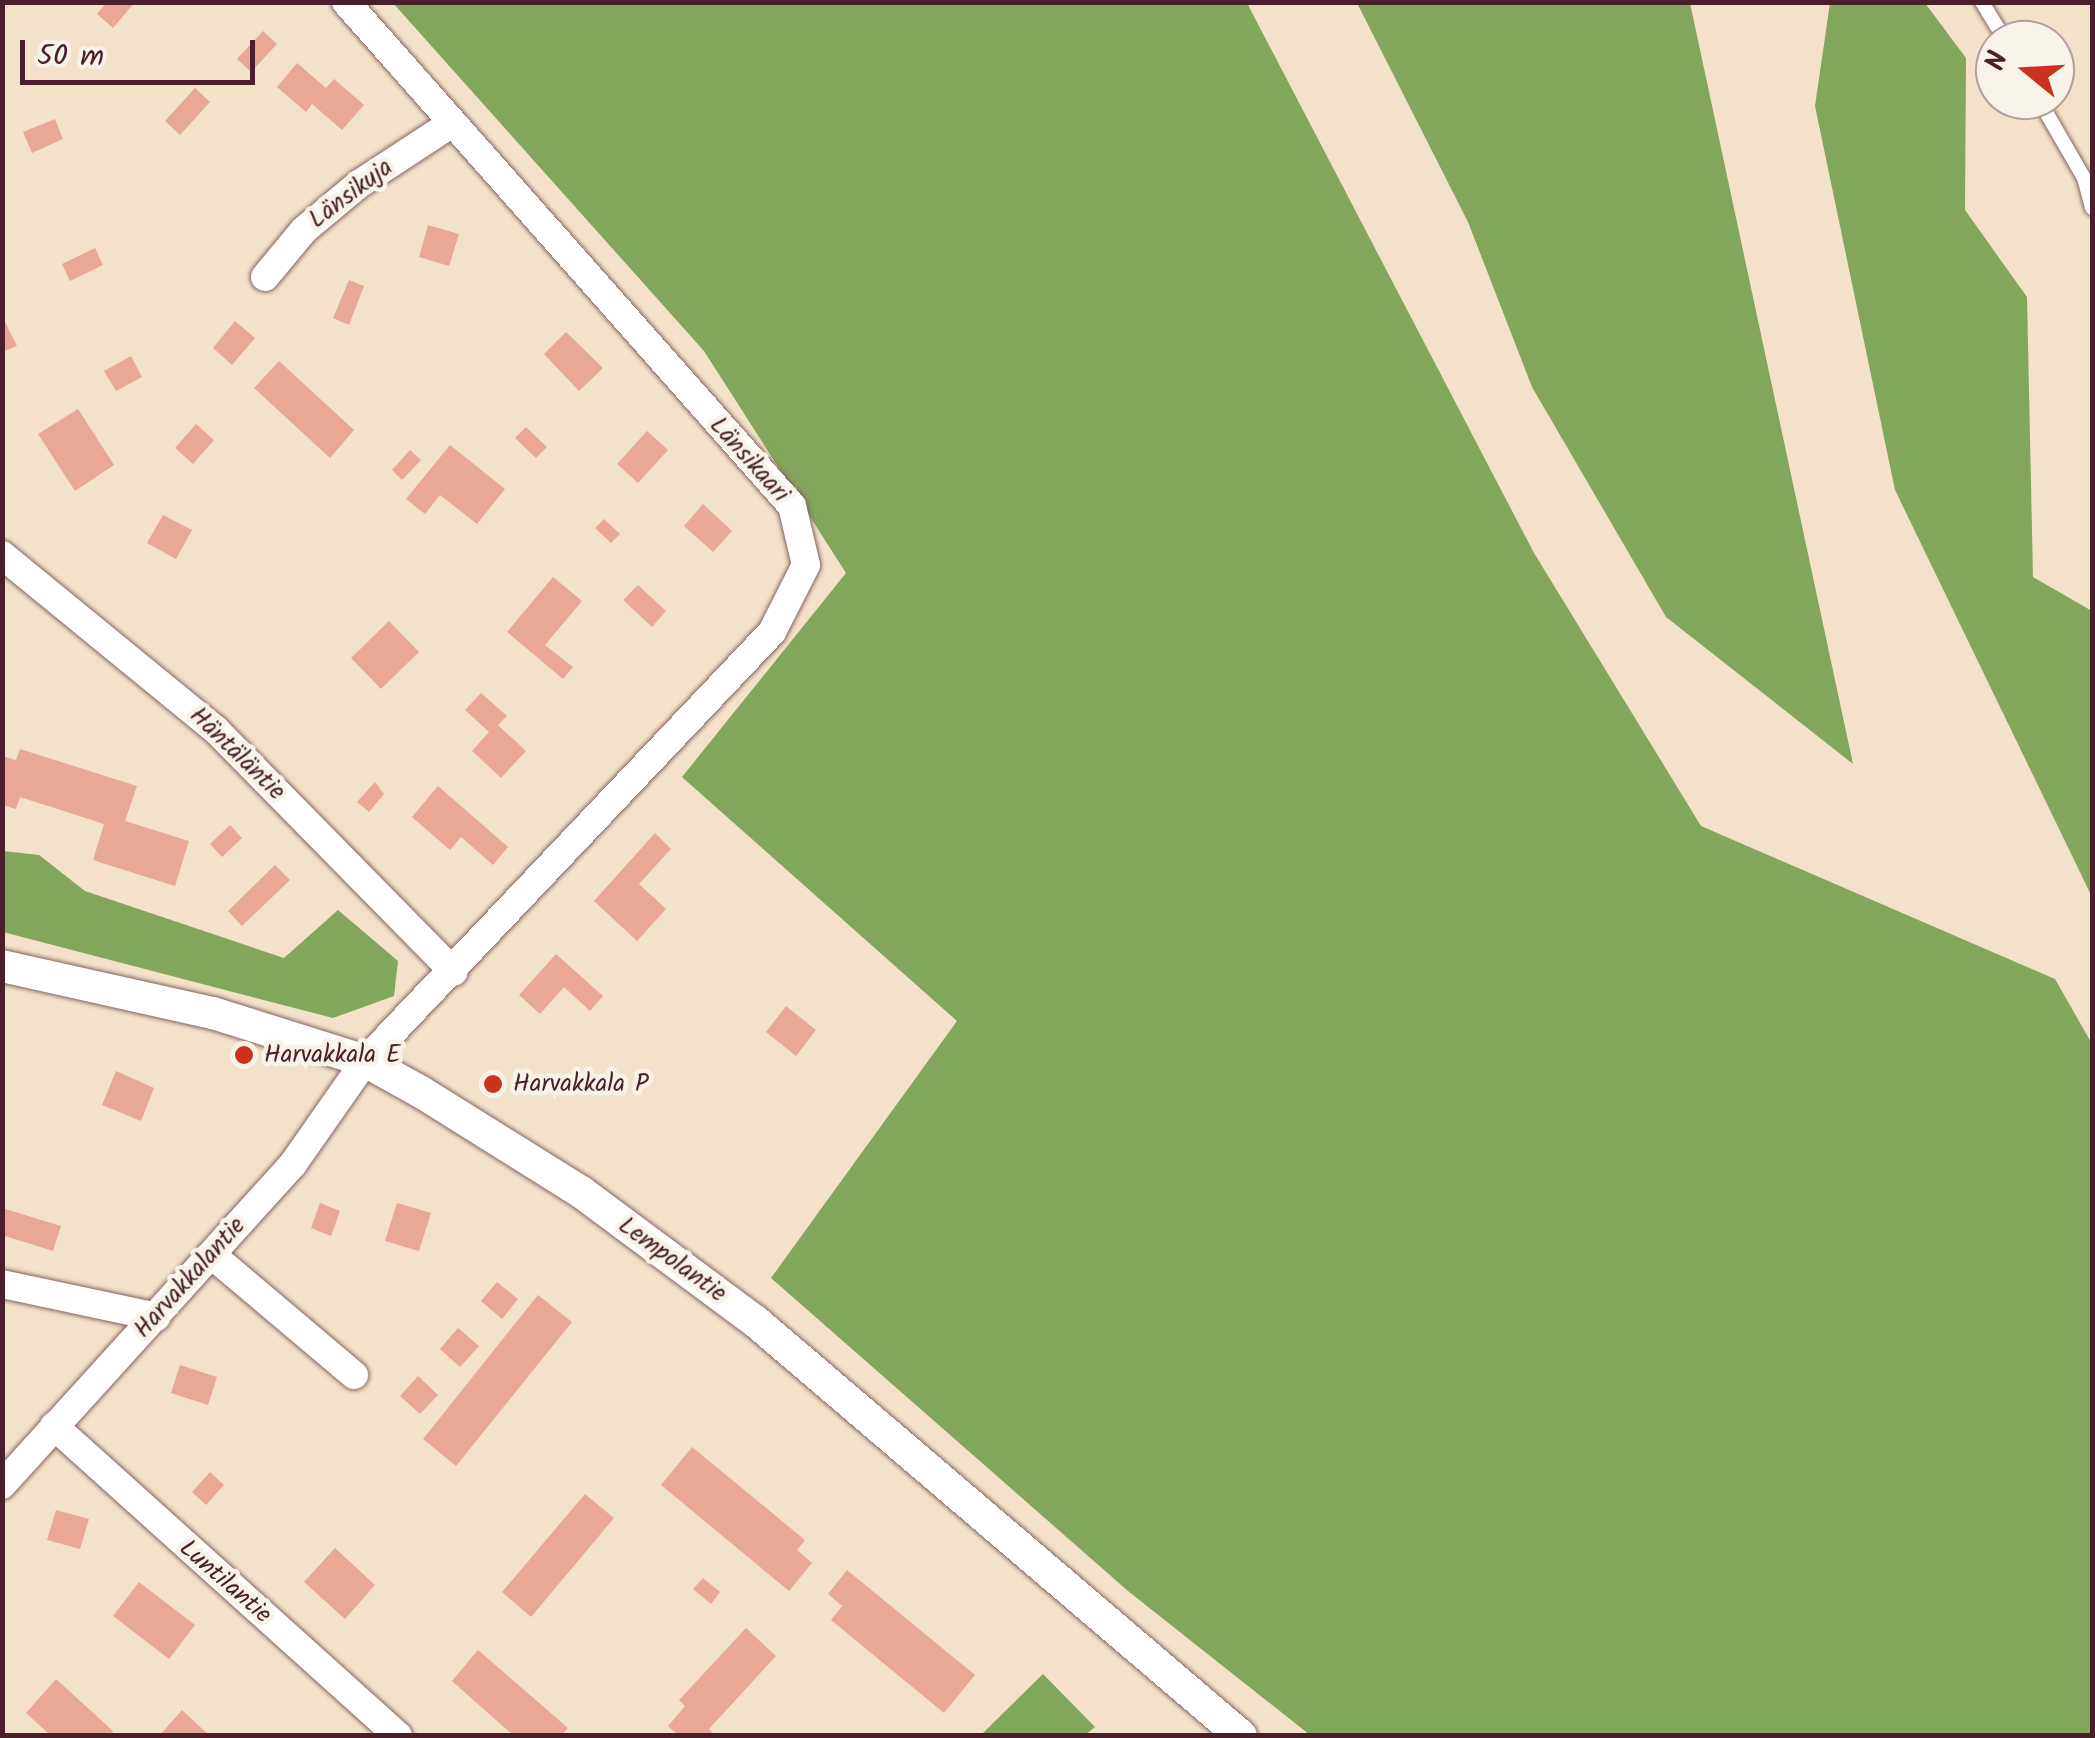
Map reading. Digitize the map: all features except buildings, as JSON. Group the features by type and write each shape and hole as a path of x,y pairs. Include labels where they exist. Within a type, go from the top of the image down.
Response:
{"street":[{"name":"Länsikaari","path":"346,2 449,125 792,506 806,565 772,632 454,972 365,1061"},
{"name":"Länsikuja","path":"265,277 304,230 345,196 449,125"},
{"name":"Häntäläntie","path":"2,555 216,730 454,972"},
{"name":"Lempolantie","path":"2,966 212,1013 365,1061 580,1192 755,1321 1241,1736"},
{"name":"Harvakkalantie","path":"2,1485 293,1164 365,1061"},
{"path":"212,1255 354,1375"},
{"path":"2,1284 157,1317"},
{"name":"Luntilantie","path":"54,1426 398,1736"}],"lane":[{"path":"2051,120 2084,178 2092,208"}],"green space":[{"path":"393,3 1247,3 1534,553 1701,826 2055,979 2092,1044 2092,1735 1310,1735 1128,1591 771,1278 957,1021 682,777 846,573 704,351"},
{"path":"1357,3 1690,3 1853,764 1666,617 1532,387 1468,222"},
{"path":"1830,3 1925,3 1966,58 1965,210 2027,297 2033,577 2092,611 2092,897 1895,490 1815,106"},
{"path":"3,851 39,855 85,891 284,958 338,910 398,961 394,996 333,1018 3,932"},
{"path":"1043,1674 1095,1727 1085,1735 981,1735"}],"place":[{"name":"Harvakkala E","path":"244,1055"},
{"name":"Harvakkala P","path":"493,1084"}]}
